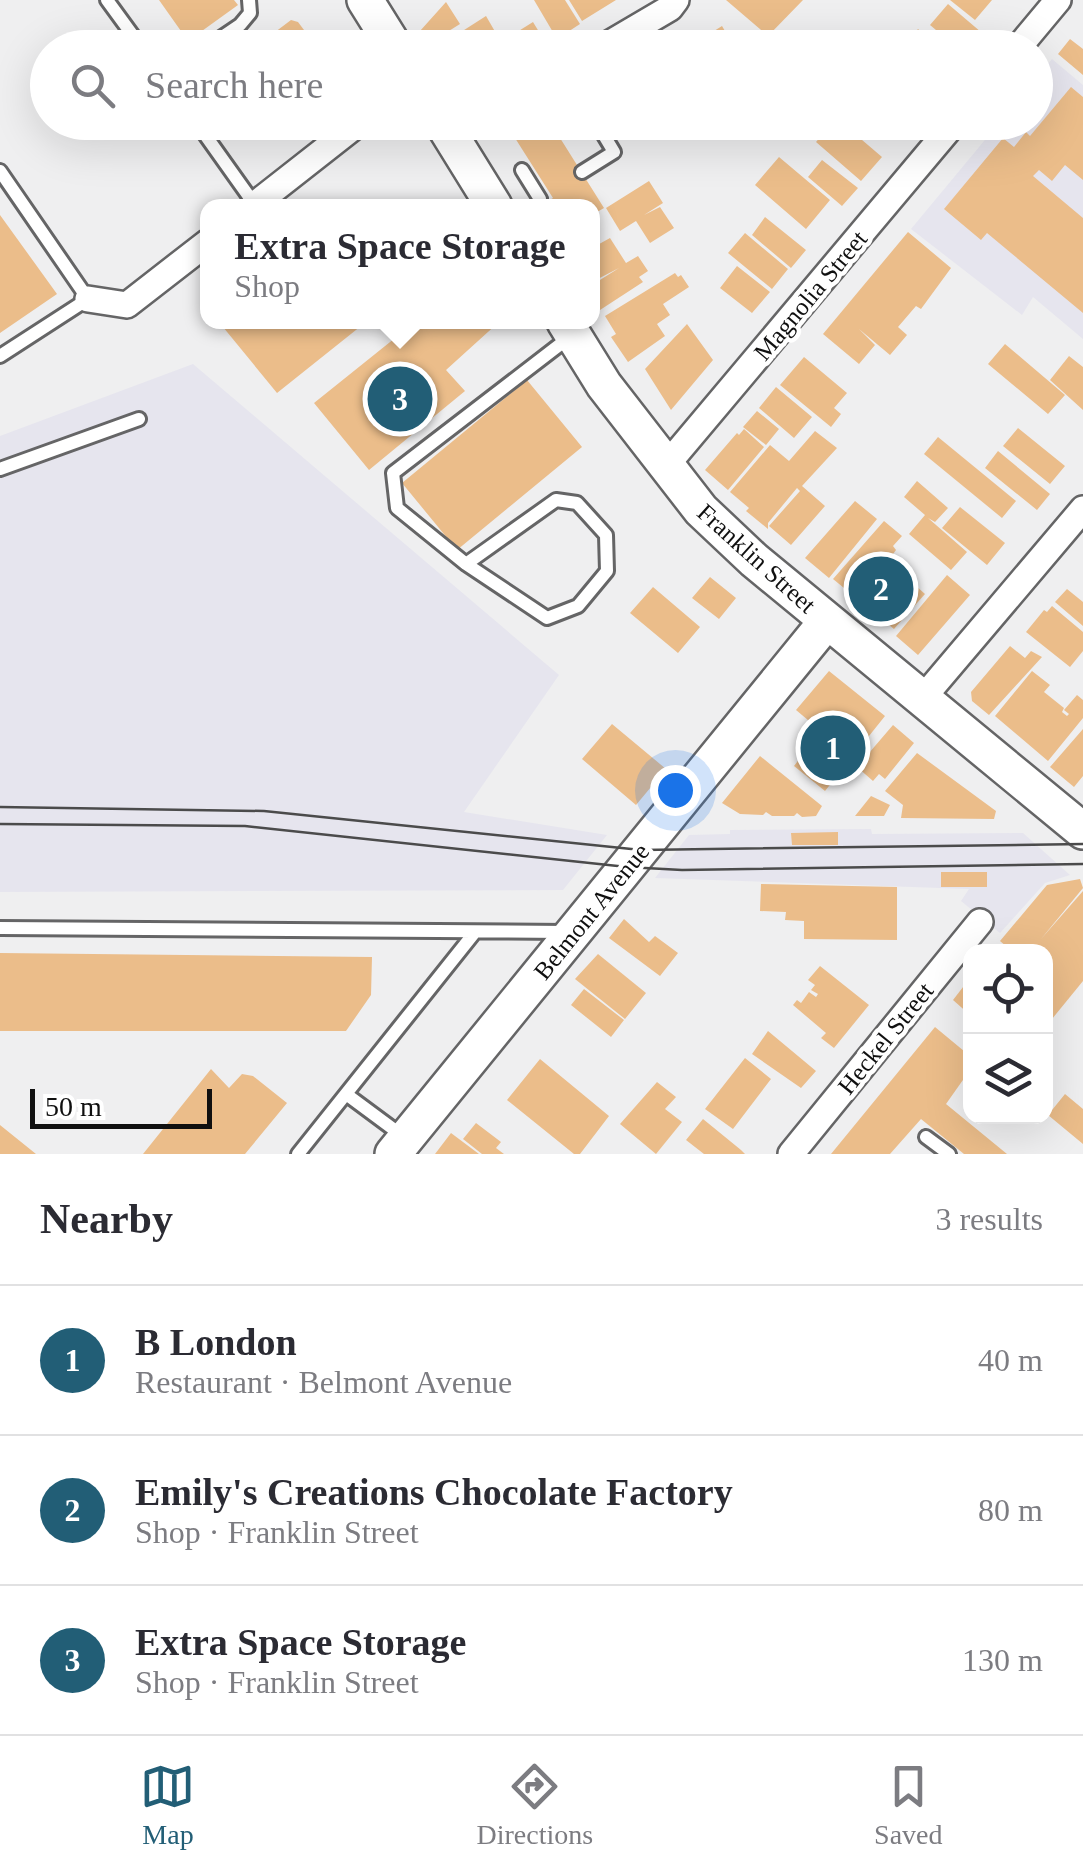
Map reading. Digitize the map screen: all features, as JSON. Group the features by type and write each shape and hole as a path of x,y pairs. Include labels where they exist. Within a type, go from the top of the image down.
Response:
{"main road":[{"path":"365,0 384,30"},
{"path":"461,140 491,199"},
{"name":"Franklin Street","path":"570,329 604,386 701,510 754,560 1083,831"},
{"name":"Belmont Avenue","path":"400,1146 827,621"}],"street":[{"path":"633,30 670,8 676,0"},
{"path":"1033,30 1058,0"},
{"path":"263,199 337,140"},
{"name":"Magnolia Street","path":"666,467 940,140"},
{"path":"88,299 127,305 200,248"},
{"path":"922,700 1083,509"},
{"name":"Heckel Street","path":"802,1150 980,922"}],"lane":[{"path":"107,0 129,30"},
{"path":"233,30 250,13 249,0"},
{"path":"208,140 249,199"},
{"path":"582,172 614,152 607,140"},
{"path":"522,170 538,199"},
{"path":"0,171 88,299 0,356"},
{"path":"466,564 556,500 577,503 606,535 607,570 578,606 546,618 466,564 397,508 393,473 568,329"},
{"path":"0,468 140,419"},
{"path":"0,928 574,932"},
{"path":"298,1154 475,932"},
{"path":"346,1094 400,1146"},
{"path":"926,1137 949,1154"}],"shaded area":[{"path":"1053,60 1083,85 1083,339 1033,297 1022,315 911,229 985,140 1053,140"},
{"path":"193,364 559,675 464,812 607,835 563,890 0,892 0,436"},
{"path":"871,829 872,834 1023,833 1070,875 1045,883 1000,933 961,901 969,889 655,878 689,835 730,834 730,830"}],"building":[{"path":"159,0 234,0 238,5 203,30 180,30"},
{"path":"534,0 565,0 580,24 571,30 552,30"},
{"path":"569,0 616,0 582,21"},
{"path":"726,0 803,0 774,30 761,30"},
{"path":"950,0 992,0 975,20"},
{"path":"446,2 460,24 450,30 421,30"},
{"path":"948,4 979,30 936,30 930,25"},
{"path":"486,16 494,30 464,30"},
{"path":"291,20 304,30 278,30"},
{"path":"533,22 538,30 520,30"},
{"path":"1070,39 1083,49 1083,75 1058,54"},
{"path":"1071,87 1083,97 1083,180 1065,165 1052,181 1039,170 1033,176 1083,218 1083,313 987,233 981,240 944,209 1001,140 1014,147 1020,140 1053,140 1053,109"},
{"path":"516,140 561,140 598,199 553,198"},
{"path":"862,140 882,157 861,181 816,142"},
{"path":"779,157 830,200 806,229 755,185"},
{"path":"822,160 858,188 842,206 808,177"},
{"path":"649,181 663,203 644,215 660,207 674,228 650,243 636,221 620,231 606,208"},
{"path":"0,215 57,294 0,333"},
{"path":"765,217 806,250 791,268 752,235"},
{"path":"908,232 951,268 921,309 916,306 898,327 907,335 890,355 859,329 875,345 859,364 823,334"},
{"path":"745,233 788,269 772,289 728,253"},
{"path":"610,238 626,263 638,256 648,271 639,277 643,282 600,310 600,280 619,268 600,278 600,244"},
{"path":"737,266 770,292 752,313 720,288"},
{"path":"675,273 689,287 663,304 670,315 657,324 665,336 628,362 611,337 616,334 605,316"},
{"path":"687,324 713,360 671,410 645,369"},
{"path":"225,329 357,329 277,393"},
{"path":"406,329 491,329 446,370 465,391 369,470 314,403"},
{"path":"1005,344 1065,395 1048,414 988,364"},
{"path":"1069,356 1083,367 1083,410 1050,380"},
{"path":"804,357 847,393 834,408 841,414 831,427 780,385"},
{"path":"527,380 582,447 457,550 402,483"},
{"path":"776,387 812,417 794,438 759,408"},
{"path":"757,411 779,429 766,445 743,427"},
{"path":"1018,428 1065,466 1050,484 1003,446"},
{"path":"744,429 764,447 728,490 705,470"},
{"path":"815,431 837,448 802,486 825,506 791,545 769,526 800,491 797,488 768,523 768,529 730,492 770,445 789,461"},
{"path":"938,437 1016,501 1002,518 924,454"},
{"path":"998,451 1050,494 1037,510 985,468"},
{"path":"917,481 948,508 935,522 928,518 967,552 951,570 909,534 925,515 904,497"},
{"path":"855,501 877,519 829,578 805,558"},
{"path":"960,507 1005,543 987,565 942,528"},
{"path":"884,521 902,536 888,561 925,594 894,629 833,579"},
{"path":"947,575 970,595 918,655 896,636"},
{"path":"710,577 736,598 719,619 692,598"},
{"path":"653,587 700,627 678,653 630,613"},
{"path":"1067,589 1083,602 1083,626 1055,602"},
{"path":"1052,606 1083,632 1083,651 1070,667 1026,632"},
{"path":"1010,646 1025,658 1031,651 1042,657 989,715 972,701 971,692"},
{"path":"829,671 885,716 825,791 794,766 821,731 796,710"},
{"path":"1032,671 1050,685 1044,692 1064,708 1062,712 1067,716 1064,710 1077,695 1083,700 1083,718 1048,761 995,716"},
{"path":"612,724 666,769 636,805 582,759"},
{"path":"893,725 914,743 885,779 879,774 873,781 857,767"},
{"path":"1083,729 1083,776 1074,787 1050,767"},
{"path":"917,753 996,811 994,819 901,818 903,805 885,791"},
{"path":"760,756 822,806 816,816 740,814 722,803"},
{"path":"871,796 890,805 884,816 855,816"},
{"path":"838,832 838,845 792,845 791,833"},
{"path":"941,872 987,872 987,887 941,887"},
{"path":"1080,879 1083,888 1041,939 1083,891 1083,981 1053,1018 1053,944 1000,941 1047,885"},
{"path":"761,884 897,887 897,940 804,939 804,921 785,920 786,912 760,911"},
{"path":"624,919 649,942 655,936 678,953 660,976 609,938"},
{"path":"0,953 372,957 371,995 346,1031 0,1031"},
{"path":"598,954 646,993 625,1019 575,979"},
{"path":"820,966 869,1005 834,1048 821,1038 826,1033 793,1005 797,1000 801,1003 809,992 816,997 818,994 811,990 815,985 808,980"},
{"path":"963,987 963,1009 953,1000"},
{"path":"584,989 624,1020 611,1037 571,1005"},
{"path":"935,1027 963,1050 963,1080 946,1104 963,1118 963,1124 970,1124 1007,1154 964,1154 921,1119 890,1154 831,1154"},
{"path":"768,1031 816,1071 801,1088 752,1054"},
{"path":"745,1058 771,1079 733,1129 705,1109"},
{"path":"540,1059 609,1116 580,1154 574,1154 507,1100"},
{"path":"211,1069 229,1088 242,1074 253,1076 287,1103 245,1154 143,1154"},
{"path":"657,1082 676,1097 665,1109 682,1122 656,1154 620,1124"},
{"path":"1065,1094 1083,1109 1083,1144 1053,1119 1053,1109"},
{"path":"703,1119 745,1154 704,1154 686,1140"},
{"path":"476,1123 501,1142 496,1148 504,1154 482,1154 463,1139"},
{"path":"0,1125 36,1154 0,1154"},
{"path":"451,1133 479,1154 435,1154"}],"tram line":[{"path":"0,807 264,811 641,850 1083,844"},
{"path":"0,824 245,826 682,870 1083,864"}],"place":[{"name":"Extra Space Storage","path":"400,399"},
{"name":"Emily's Creations Chocolate Factory","path":"881,589"},
{"name":"B London","path":"833,748"}]}
